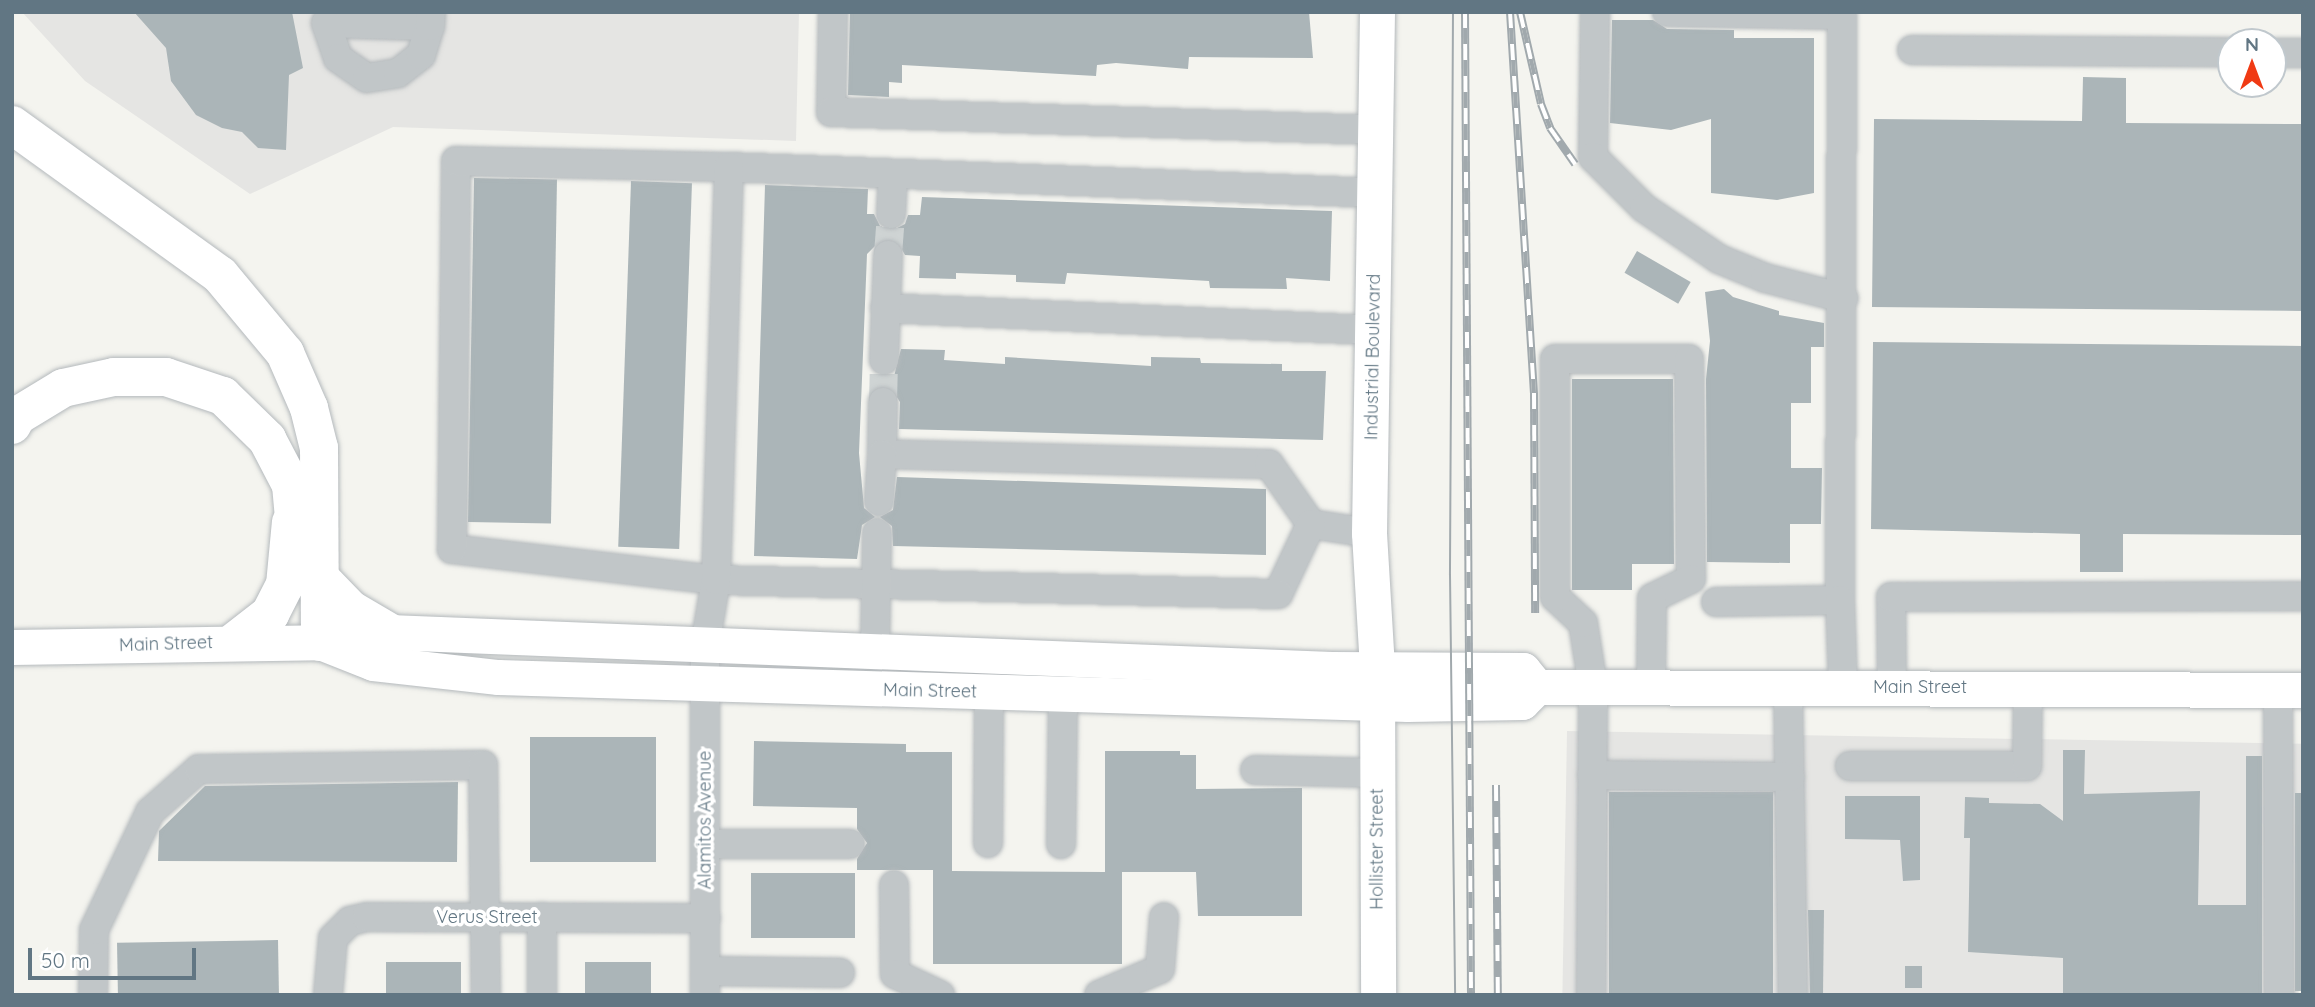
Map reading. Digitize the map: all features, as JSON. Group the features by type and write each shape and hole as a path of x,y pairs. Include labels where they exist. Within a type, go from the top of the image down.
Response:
{"highway":[{"path":"12,125 220,275 285,353 309,408 319,448 322,580 308,642"},
{"path":"12,425 17,416 63,388 114,377 166,377 223,396 258,430 291,485 308,642"},
{"path":"234,642 270,614 285,585 294,506"},
{"path":"322,580 350,610 389,632"}],"main road":[{"name":"Industrial Boulevard","path":"1377,12 1375,330 1369,533 1377,686"},
{"name":"Main Street","path":"27,648 308,642 389,632 875,649 1377,686 1522,702 1537,687 1651,685 2290,690"},
{"name":"Main Street","path":"308,642 373,663 461,673 706,684 1063,694 1377,686"},
{"name":"Hollister Street","path":"1377,686 1378,995"}],"street":[{"path":"833,12 831,112 1377,130"},
{"path":"1595,12 1593,157 1644,208 1719,258 1765,278 1843,298"},
{"path":"1667,12 1842,15 1840,600 1843,687"},
{"path":"1912,50 2217,52"},
{"path":"1311,524 1278,594 716,580 452,549 456,161 729,167 1376,193"},
{"name":"Alamitos Avenue","path":"705,983 705,645 716,580 729,167"},
{"path":"891,214 893,174"},
{"path":"884,360 888,255"},
{"path":"886,308 1375,330"},
{"path":"1591,995 1593,686 1583,623 1555,597 1555,359 1689,359 1691,579 1652,598 1651,685"},
{"path":"879,501 883,402"},
{"path":"882,454 1269,464 1311,524 1369,533"},
{"path":"875,649 877,533"},
{"path":"1892,687 1891,597 2303,596"},
{"path":"1716,602 1840,600"},
{"path":"1788,686 1793,995"},
{"path":"1850,766 2027,766 2028,688"},
{"path":"2279,995 2290,690"},
{"path":"988,843 989,692"},
{"path":"1061,844 1063,694"},
{"path":"93,995 94,930 150,812 199,769 483,765 486,995"},
{"path":"1255,770 1377,773"},
{"path":"1592,775 1790,777"},
{"path":"705,844 850,844"},
{"path":"894,885 895,974 940,995"},
{"name":"Verus Street","path":"328,995 328,952 333,938 350,921 367,917 706,918"},
{"path":"542,917 542,995"},
{"path":"1099,995 1160,969 1164,917"},
{"path":"705,983 840,973"}],"shaded area":[{"path":"22,12 799,12 796,141 393,127 250,194 85,81"},
{"path":"1567,731 2303,744 2299,995 1562,995"}],"building":[{"path":"134,12 292,12 303,68 289,75 286,150 258,148 242,132 222,128 196,115 171,81 166,48"},
{"path":"850,12 1309,12 1313,58 1189,57 1188,69 1116,63 1097,65 1096,76 902,65 902,83 889,82 889,97 848,95"},
{"path":"1612,20 1653,20 1667,29 1734,30 1734,38 1814,38 1814,193 1777,200 1711,193 1711,119 1671,130 1610,123"},
{"path":"2083,77 2126,78 2126,123 2303,124 2303,311 1872,307 1874,119 2082,121"},
{"path":"474,178 557,179 551,523 468,522"},
{"path":"631,181 692,183 679,549 618,547"},
{"path":"765,185 868,189 867,214 874,214 881,228 891,231 905,224 908,215 920,215 922,197 1332,211 1330,281 1286,278 1287,289 1210,288 1209,281 1067,273 1065,284 1016,282 1016,275 956,273 956,279 919,278 920,256 905,255 897,241 881,240 867,254 859,453 864,508 875,517 862,525 857,559 754,556"},
{"path":"1637,251 1691,282 1678,304 1624,273"},
{"path":"1724,289 1733,297 1779,311 1779,315 1824,323 1824,347 1811,347 1811,403 1791,403 1791,468 1822,468 1821,524 1790,524 1790,563 1707,562 1706,379 1710,341 1705,292"},
{"path":"1873,342 2303,346 2303,535 2123,534 2123,572 2080,572 2080,534 1871,529"},
{"path":"901,349 945,350 944,360 1005,364 1005,357 1151,366 1151,357 1200,358 1201,363 1282,364 1282,371 1326,371 1323,440 899,429 900,402 891,388"},
{"path":"1572,379 1673,379 1674,564 1632,564 1632,590 1572,590"},
{"path":"897,477 1266,489 1266,555 893,546 892,526 880,517 893,510"},
{"path":"530,737 656,737 656,862 530,862"},
{"path":"754,741 906,744 906,752 952,752 952,871 1105,872 1105,751 1180,751 1180,755 1196,755 1196,789 1302,788 1302,916 1198,916 1196,872 1122,872 1122,964 933,964 933,870 857,870 857,859 867,843 857,829 857,808 753,806"},
{"path":"2063,750 2085,750 2084,794 2200,791 2198,905 2246,905 2246,756 2262,756 2262,995 2063,995 2063,958 1968,952 1970,838 1964,838 1965,797 1989,798 1989,803 2040,804 2063,821"},
{"path":"458,782 457,862 158,861 159,831 205,786"},
{"path":"1609,792 1773,792 1773,995 1609,995"},
{"path":"2295,793 2303,793 2303,991 2295,991"},
{"path":"1845,796 1920,796 1920,880 1903,881 1900,840 1845,839"},
{"path":"751,873 855,873 855,938 751,938"},
{"path":"1808,910 1824,910 1823,995 1810,995"},
{"path":"278,940 279,995 118,995 117,943"},
{"path":"386,962 461,962 461,995 386,995"},
{"path":"585,962 651,962 651,995 585,995"},
{"path":"1905,966 1922,966 1922,988 1905,988"}],"tunnel":[{"path":"888,255 891,214"},
{"path":"883,402 884,360"}],"tram line":[{"path":"1453,12 1450,575 1455,995"}],"railway":[{"path":"1465,12 1471,995"},
{"path":"1510,12 1534,393 1535,613"},
{"path":"1520,12 1541,104 1550,128 1575,164"},
{"path":"1496,785 1498,995"}]}
